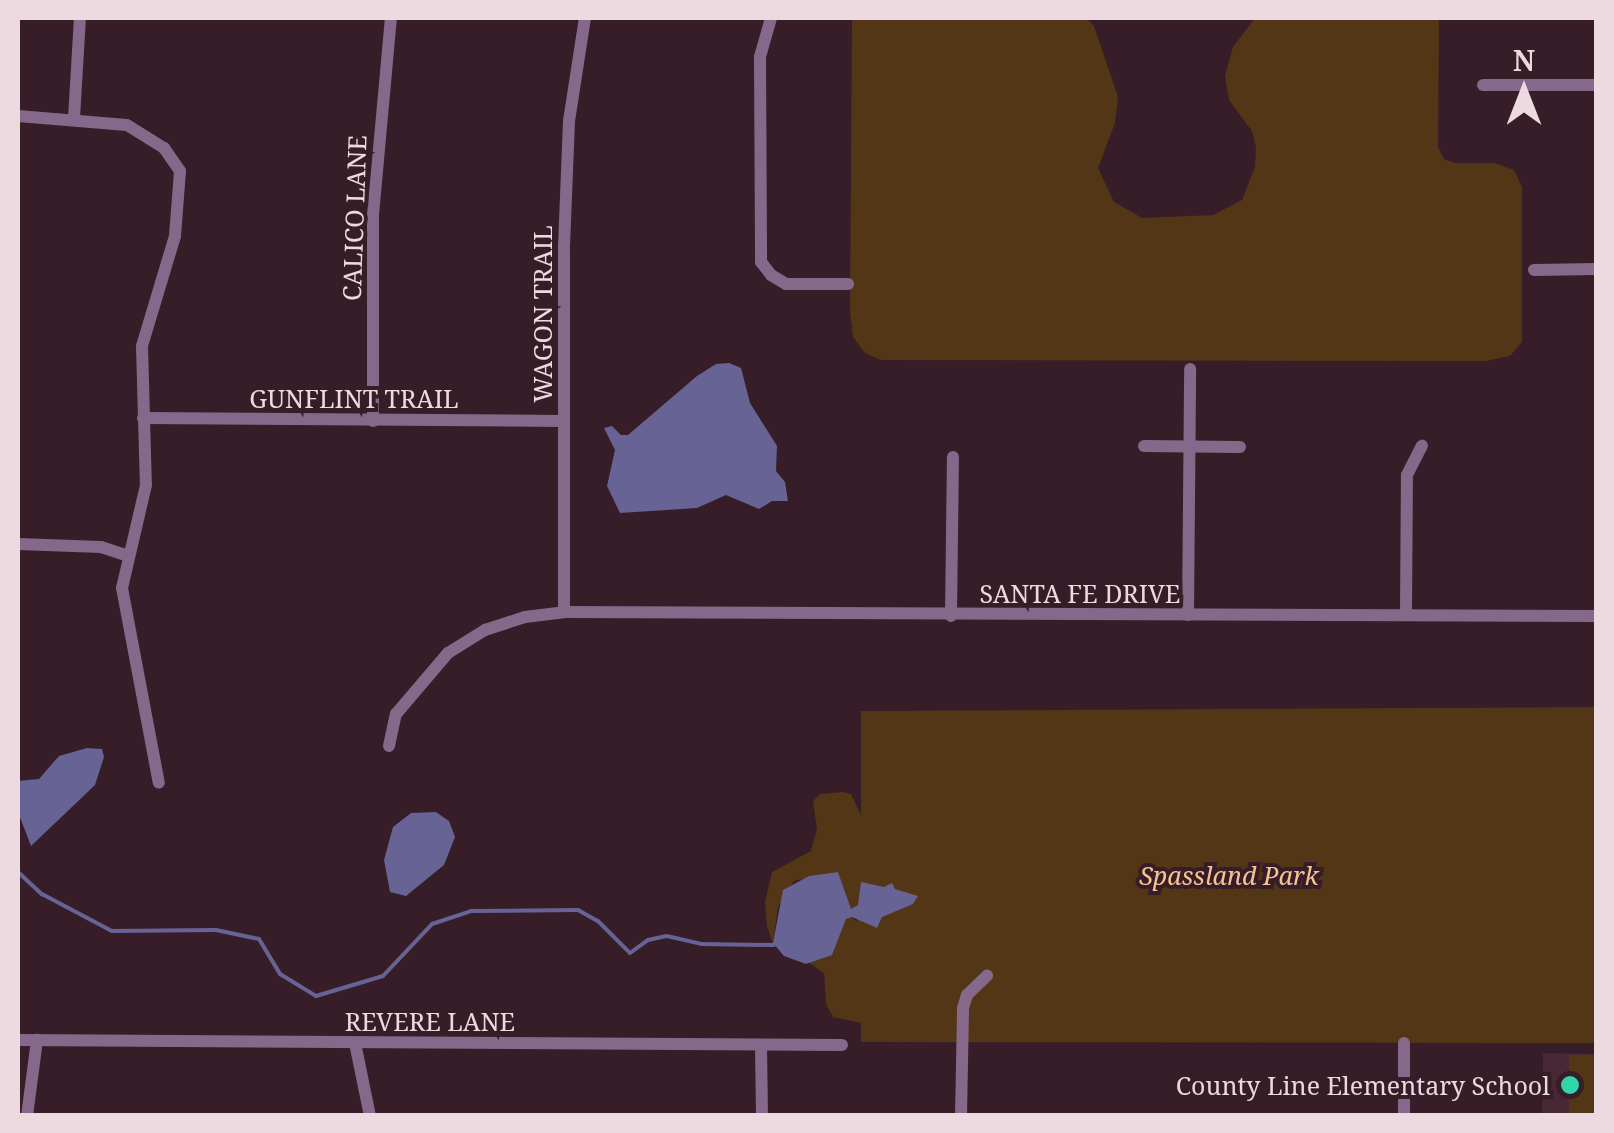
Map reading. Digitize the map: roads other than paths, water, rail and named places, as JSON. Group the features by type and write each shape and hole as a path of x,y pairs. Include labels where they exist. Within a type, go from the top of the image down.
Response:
{"street":[{"path":"74,118 80,18"},
{"name":"CALICO LANE","path":"373,421 373,215 391,18"},
{"name":"WAGON TRAIL","path":"564,612 568,139 585,18"},
{"path":"771,18 760,57 762,262 771,275 786,284 848,284"},
{"path":"1483,85 1596,84"},
{"path":"18,116 127,125 164,148 180,172 175,236 142,346 146,485 122,601 159,784"},
{"path":"1534,270 1596,269"},
{"path":"1188,615 1190,370"},
{"name":"GUNFLINT TRAIL","path":"143,418 564,421"},
{"path":"1144,446 1240,447"},
{"path":"1406,612 1408,475 1422,446"},
{"path":"951,616 953,457"},
{"path":"18,544 101,547 130,556"},
{"name":"SANTA FE DRIVE","path":"389,746 396,714 448,654 485,630 525,617 564,612 951,616 1406,612 1596,616"},
{"path":"962,1116 963,1008 967,995 987,976"},
{"name":"REVERE LANE","path":"18,1040 842,1045"},
{"path":"26,1116 37,1040"},
{"path":"355,1043 370,1116"},
{"path":"1404,1043 1404,1116"},
{"path":"762,1045 762,1116"}],"waterway":[{"path":"18,872 42,894 112,931 216,930 259,939 280,974 316,996 383,976 432,924 471,911 578,910 598,921 630,953 648,940 667,936 701,944 774,945"}],"place":[{"name":"County Line Elementary School","path":"1570,1085"}],"park label":[{"name":"Spassland Park","path":"1229,875"}]}
